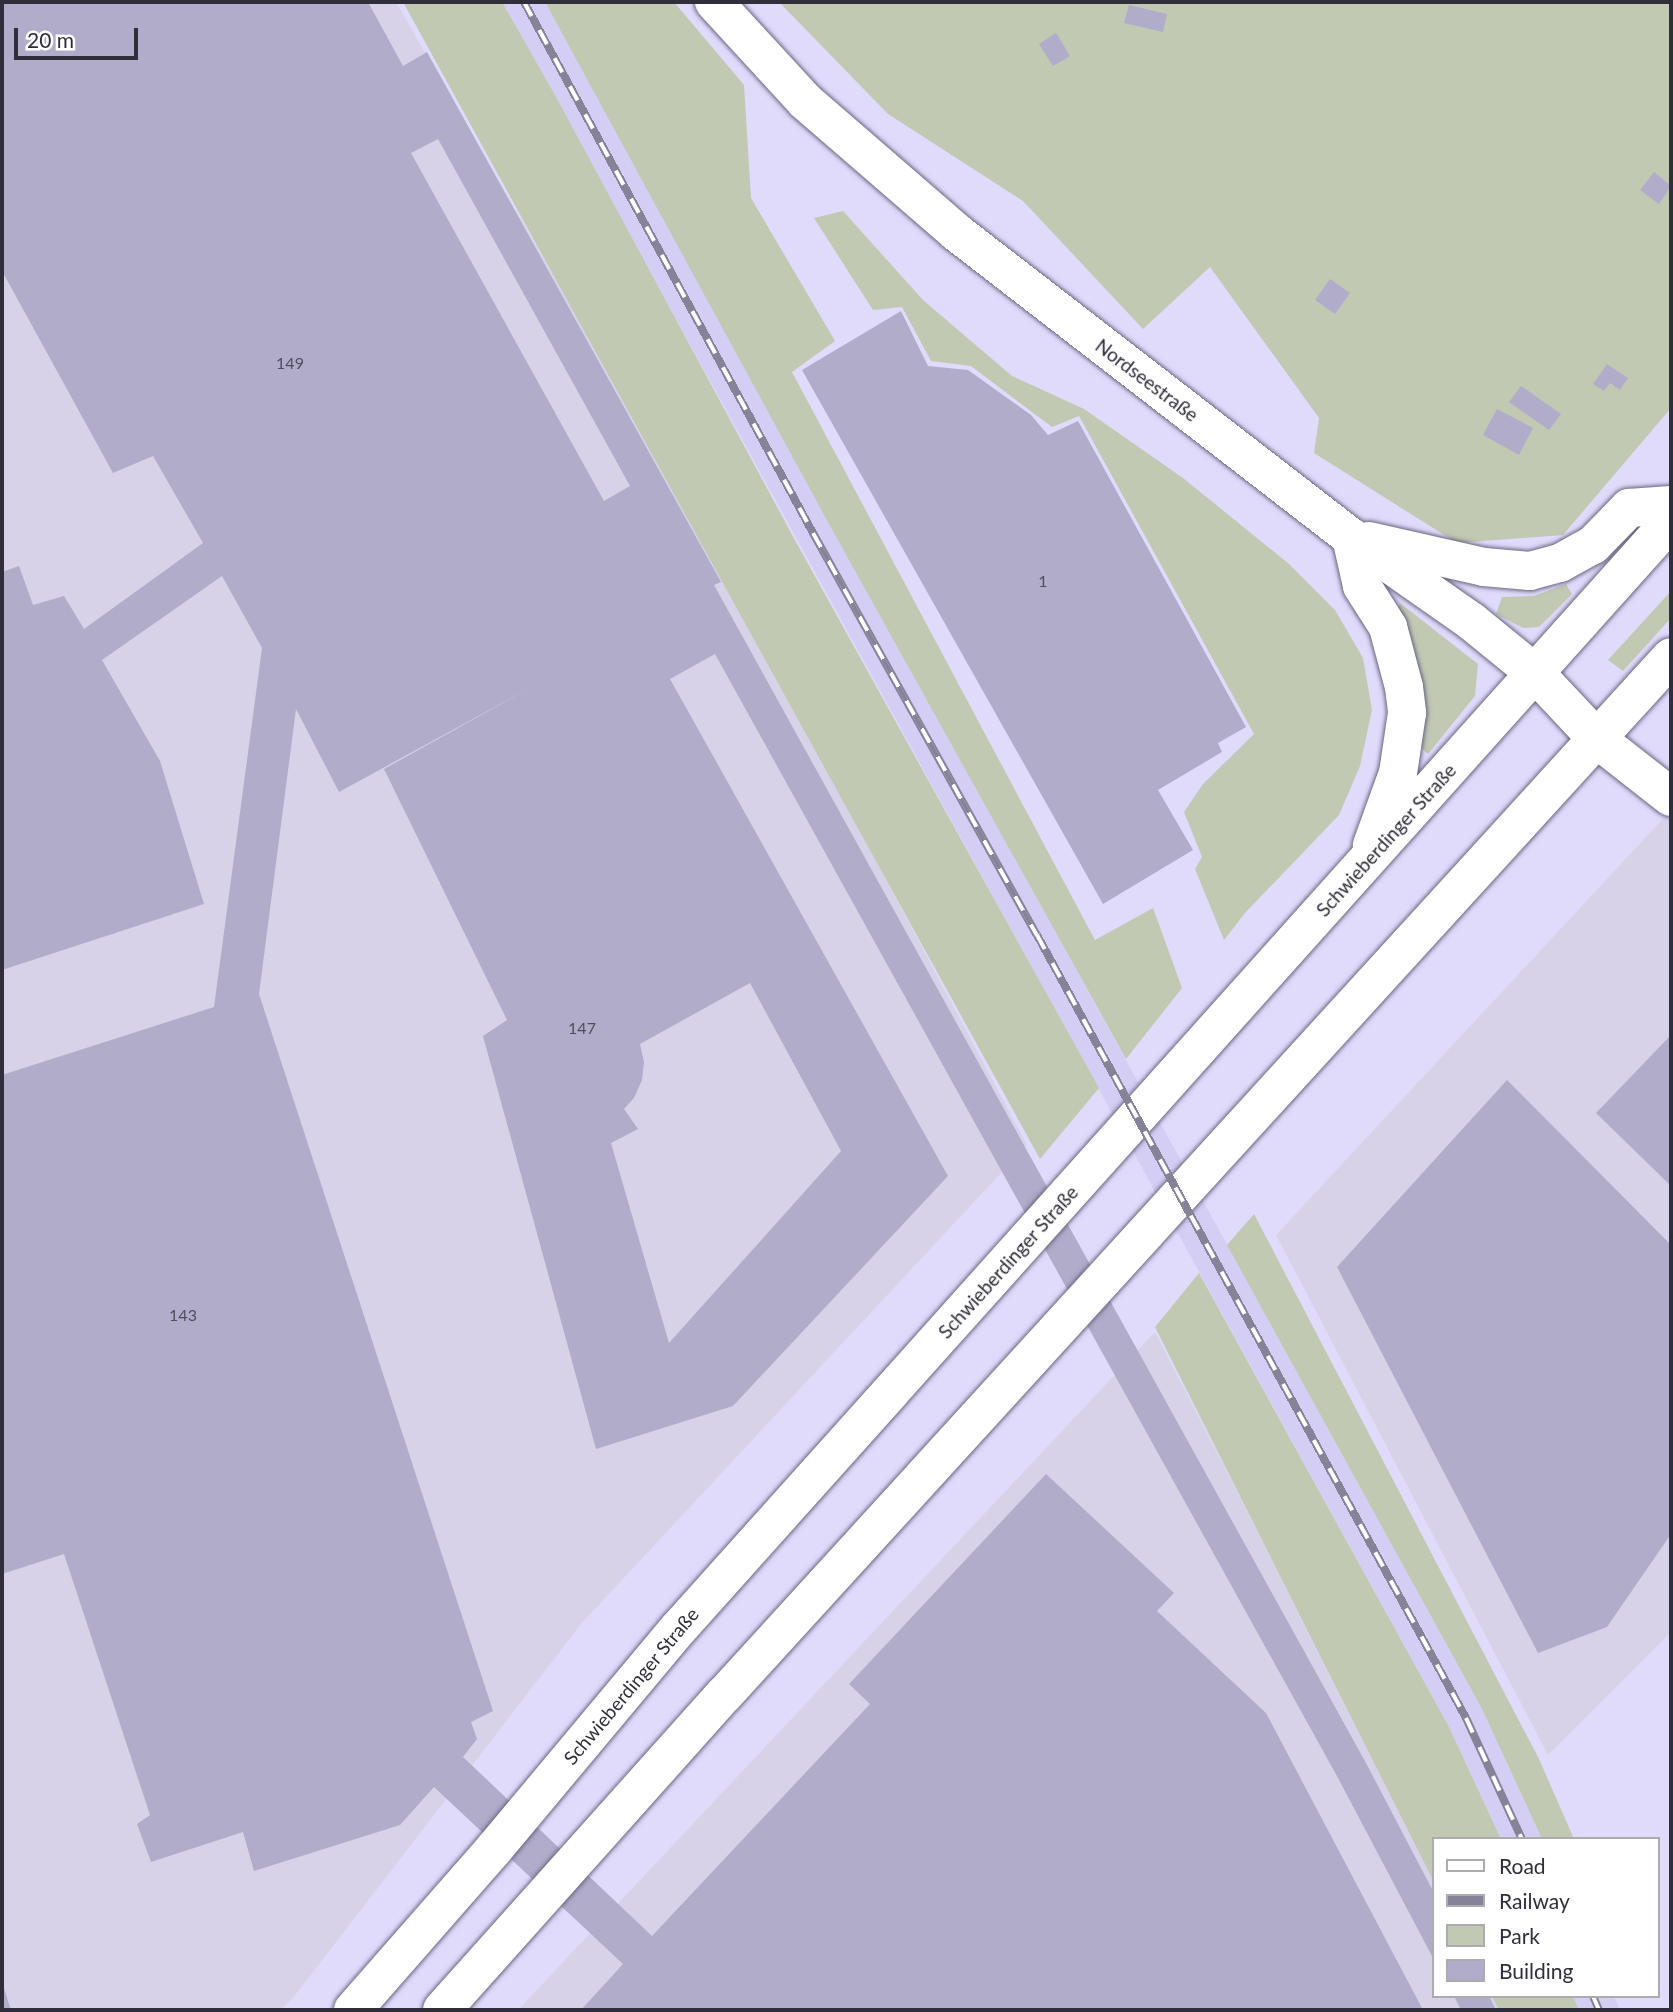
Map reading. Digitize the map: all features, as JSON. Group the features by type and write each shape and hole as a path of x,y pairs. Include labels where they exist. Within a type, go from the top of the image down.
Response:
{"main road":[{"name":"Nordseestraße","path":"713,2 805,101 945,223 1351,537 1471,621 1536,674 1597,739 1671,797"},
{"path":"1365,864 1398,773 1407,713 1404,687 1388,628 1362,586 1351,537 1485,567 1530,571 1560,563 1593,545 1629,509 1671,505"},
{"name":"Schwieberdinger Straße","path":"353,2010 494,1849 679,1628 1671,521"},
{"path":"442,2010 724,1695 1671,657"}],"shaded area":[{"path":"2,2 396,2 703,535 1027,1145 581,1624 293,1998 280,2010 2,2010"},
{"path":"502,2 545,2 1482,1709 1541,1837 1500,1837 1449,1727"},
{"path":"1671,810 1671,1632 1548,1755 1276,1235"},
{"path":"1155,1332 1432,1870 1432,1998 1498,1998 1504,2010 518,2010"},
{"path":"1574,1998 1615,1998 1620,2010 1579,2010"}],"green space":[{"path":"403,2 502,2 556,97 796,542 1099,1088 1040,1159"},
{"path":"545,2 674,2 744,85 751,198 835,341 792,372 1095,940 1153,908 1182,988 1126,1059 829,524"},
{"path":"779,2 1671,2 1671,408 1563,535 1457,543 1314,453 1319,418 1210,267 1143,329 1023,201 888,114"},
{"path":"843,211 923,300 1012,376 1084,409 1183,478 1289,564 1335,610 1363,658 1372,710 1360,766 1339,815 1245,913 1224,940 1195,869 1202,857 1184,812 1203,784 1254,734 1079,416 1052,427 971,366 931,361 902,307 873,310 814,218"},
{"path":"1566,584 1572,594 1539,627 1523,628 1496,614 1502,597 1534,596"},
{"path":"1671,591 1671,618 1623,671 1608,660"},
{"path":"1400,603 1478,664 1475,696 1428,754 1420,747 1394,613"},
{"path":"1254,1214 1539,1759 1573,1837 1541,1837 1482,1709 1227,1245"},
{"path":"1199,1273 1449,1727 1500,1837 1432,1837 1432,1878 1155,1327"},
{"path":"1493,1998 1574,1998 1579,2010 1499,2010"}],"building":[{"path":"2,2 368,2 403,66 427,52 721,582 714,585 1366,1763 1432,1889 1432,1956 1338,1778 715,654 670,679 948,1176 733,1406 596,1449 483,1036 507,1020 384,769 537,684 339,792 296,709 259,994 493,1711 471,1722 477,1739 463,1757 652,1936 870,1704 849,1684 1046,1474 1174,1593 1157,1611 1266,1713 1423,2010 581,2010 623,1964 434,1787 400,1825 254,1871 243,1832 151,1862 137,1824 150,1815 64,1554 2,1574 2,1075 214,1007 262,648 222,576 102,660 160,761 204,904 2,970 2,572 19,566 33,605 64,596 84,629 203,543 153,456 113,473 2,271","holes":["438,139 630,486 604,501 411,153","750,983 841,1151 669,1343 611,1143 638,1129 624,1109 634,1098 642,1080 644,1062 640,1044"]},
{"path":"1129,5 1167,14 1163,32 1124,23"},
{"path":"1056,33 1070,56 1053,66 1039,44"},
{"path":"1654,172 1671,186 1659,204 1640,190"},
{"path":"1330,279 1350,293 1335,314 1315,300"},
{"path":"901,311 928,366 968,370 1031,415 1048,435 1078,421 1246,727 1218,743 1222,752 1158,790 1193,850 1103,904 802,370"},
{"path":"1607,364 1628,378 1620,390 1610,383 1604,391 1593,384"},
{"path":"1521,386 1561,414 1549,430 1509,402"},
{"path":"1497,409 1533,428 1519,455 1483,435"},
{"path":"1671,1035 1671,1186 1596,1113"},
{"path":"1507,1080 1671,1245 1671,1534 1607,1627 1538,1653 1337,1267"},
{"path":"2,1982 11,2010 2,2010"},
{"path":"1455,1998 1490,1998 1496,2010 1461,2010"}],"railway":[{"path":"524,2 813,533 1037,935 1466,1718 1521,1837"},
{"path":"1594,1998 1599,2010"}]}
